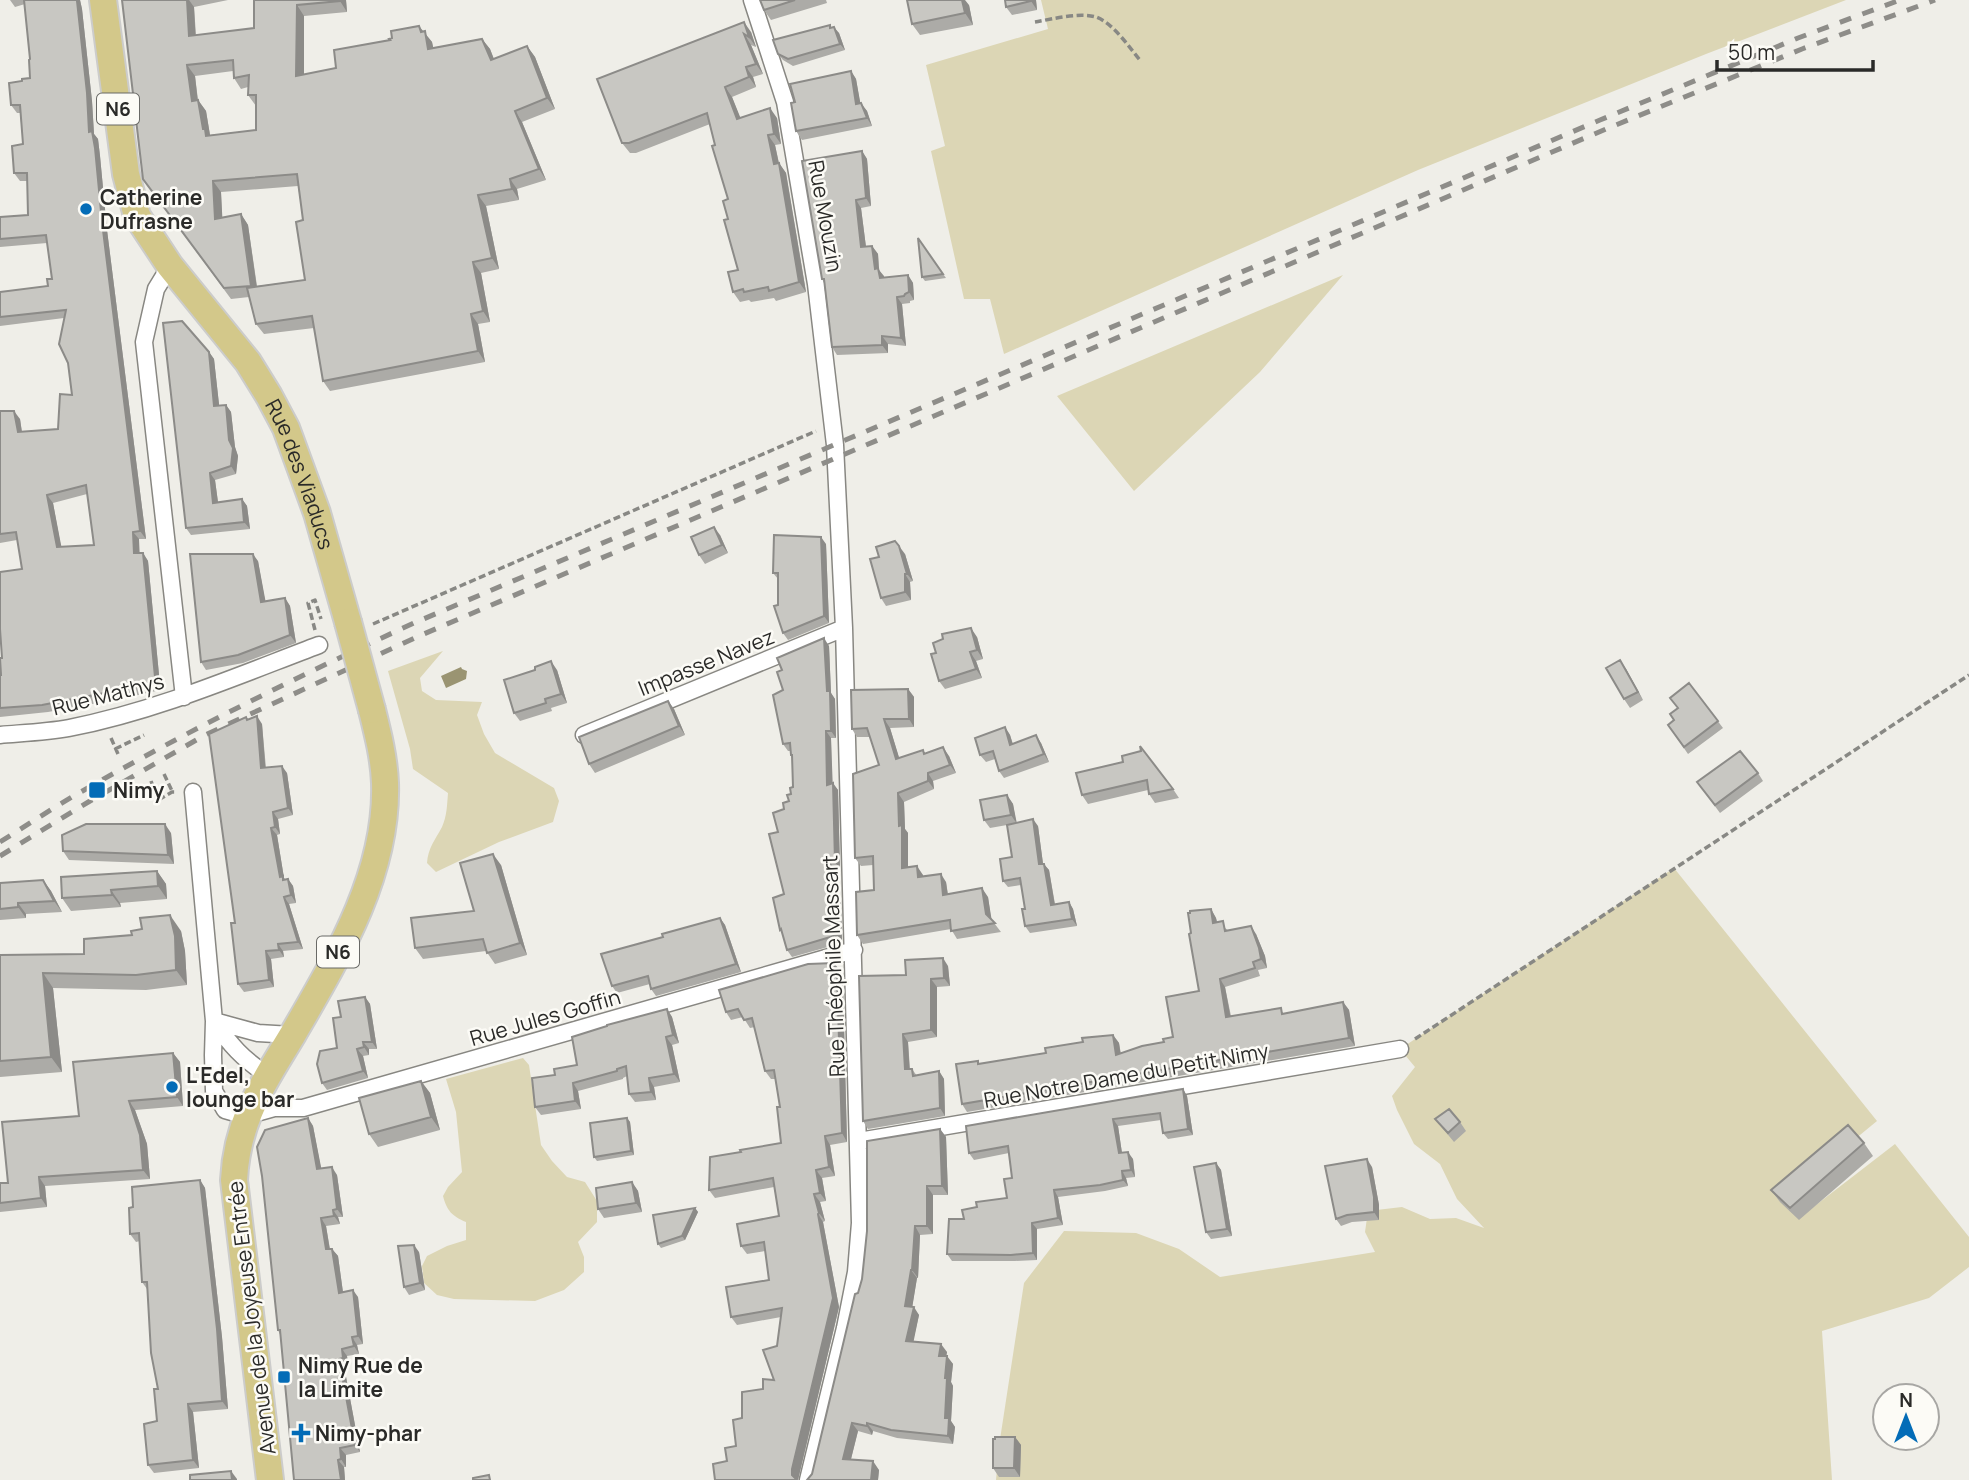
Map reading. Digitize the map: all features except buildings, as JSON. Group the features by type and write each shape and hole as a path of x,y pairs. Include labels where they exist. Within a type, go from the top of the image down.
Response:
{"main road":[{"name":"Rue des Viaducs","path":"103,0 126,174 137,216 170,265 248,362 286,428 313,501 372,710"},
{"name":"Avenue de la Joyeuse Entrée","path":"270,1480 234,1180 235,1158 246,1116 341,946 373,873 384,813 385,782 381,748 372,710"}],"street":[{"name":"Rue Mouzin","path":"752,0 785,102 816,284 835,445"},
{"path":"170,265 156,289 144,342 184,697"},
{"name":"Rue Théophile Massart","path":"808,1480 845,1328 856,1272 860,1223 844,628 835,445"},
{"name":"Impasse Navez","path":"584,735 844,628"},
{"name":"Rue Mathys","path":"0,735 68,728 184,697 319,645"},
{"path":"194,792 214,1021 214,1091 225,1110 246,1116"},
{"name":"Rue Jules Goffin","path":"246,1116 274,1108 303,1108 854,950"},
{"path":"214,1021 258,1033 292,1035"},
{"path":"214,1021 237,1052 267,1075"},
{"name":"Rue Notre Dame du Petit Nimy","path":"859,1142 1400,1049"}],"path":[{"path":"1035,22 1070,16 1097,17 1115,30 1140,60"},
{"path":"383,620 834,424"},
{"path":"319,645 308,603 315,600 321,620"},
{"path":"1400,1049 1969,675"},
{"path":"115,749 144,735"},
{"path":"151,781 158,800 172,792 164,774"}],"shaded area":[{"path":"1041,0 1846,0 1418,170 1004,354 990,299 964,299 931,151 945,146 926,65 1048,29"},
{"path":"1343,275 1260,372 1134,491 1057,396"},
{"path":"443,651 420,678 422,691 436,700 482,702 477,715 495,753 554,788 559,801 553,822 499,842 436,872 427,863 432,844 444,823 448,793 413,769 388,671"},
{"path":"461,667 467,671 466,679 446,688 441,676"},
{"path":"1674,868 1877,1121 1787,1195 1803,1215 1895,1144 1969,1237 1969,1267 1929,1298 1822,1331 1832,1480 996,1480 1024,1283 1064,1231 1136,1233 1179,1249 1220,1277 1375,1252 1365,1232 1368,1211 1402,1207 1430,1219 1456,1218 1484,1228 1457,1199 1440,1164 1414,1144 1397,1110 1392,1096 1415,1067 1400,1049"},
{"path":"523,1058 529,1065 541,1145 567,1177 585,1182 597,1201 597,1222 578,1242 584,1257 584,1272 564,1290 535,1301 454,1299 437,1295 424,1283 422,1266 427,1256 466,1240 466,1222 451,1212 443,1196 462,1172 456,1112 446,1079"}],"railway":[{"path":"0,842 75,795 167,744 414,623 1600,120 1798,38 1900,0"},
{"path":"0,856 205,735 419,636 1606,129 1802,49 1935,0"}],"place":[{"name":"Catherine Dufrasne","path":"86,209"},
{"name":"Nimy","path":"97,790"},
{"name":"L'Edel, lounge bar","path":"172,1087"},
{"name":"Nimy Rue de la Limite","path":"284,1377"},
{"name":"Nimy-phar","path":"301,1433"}]}
